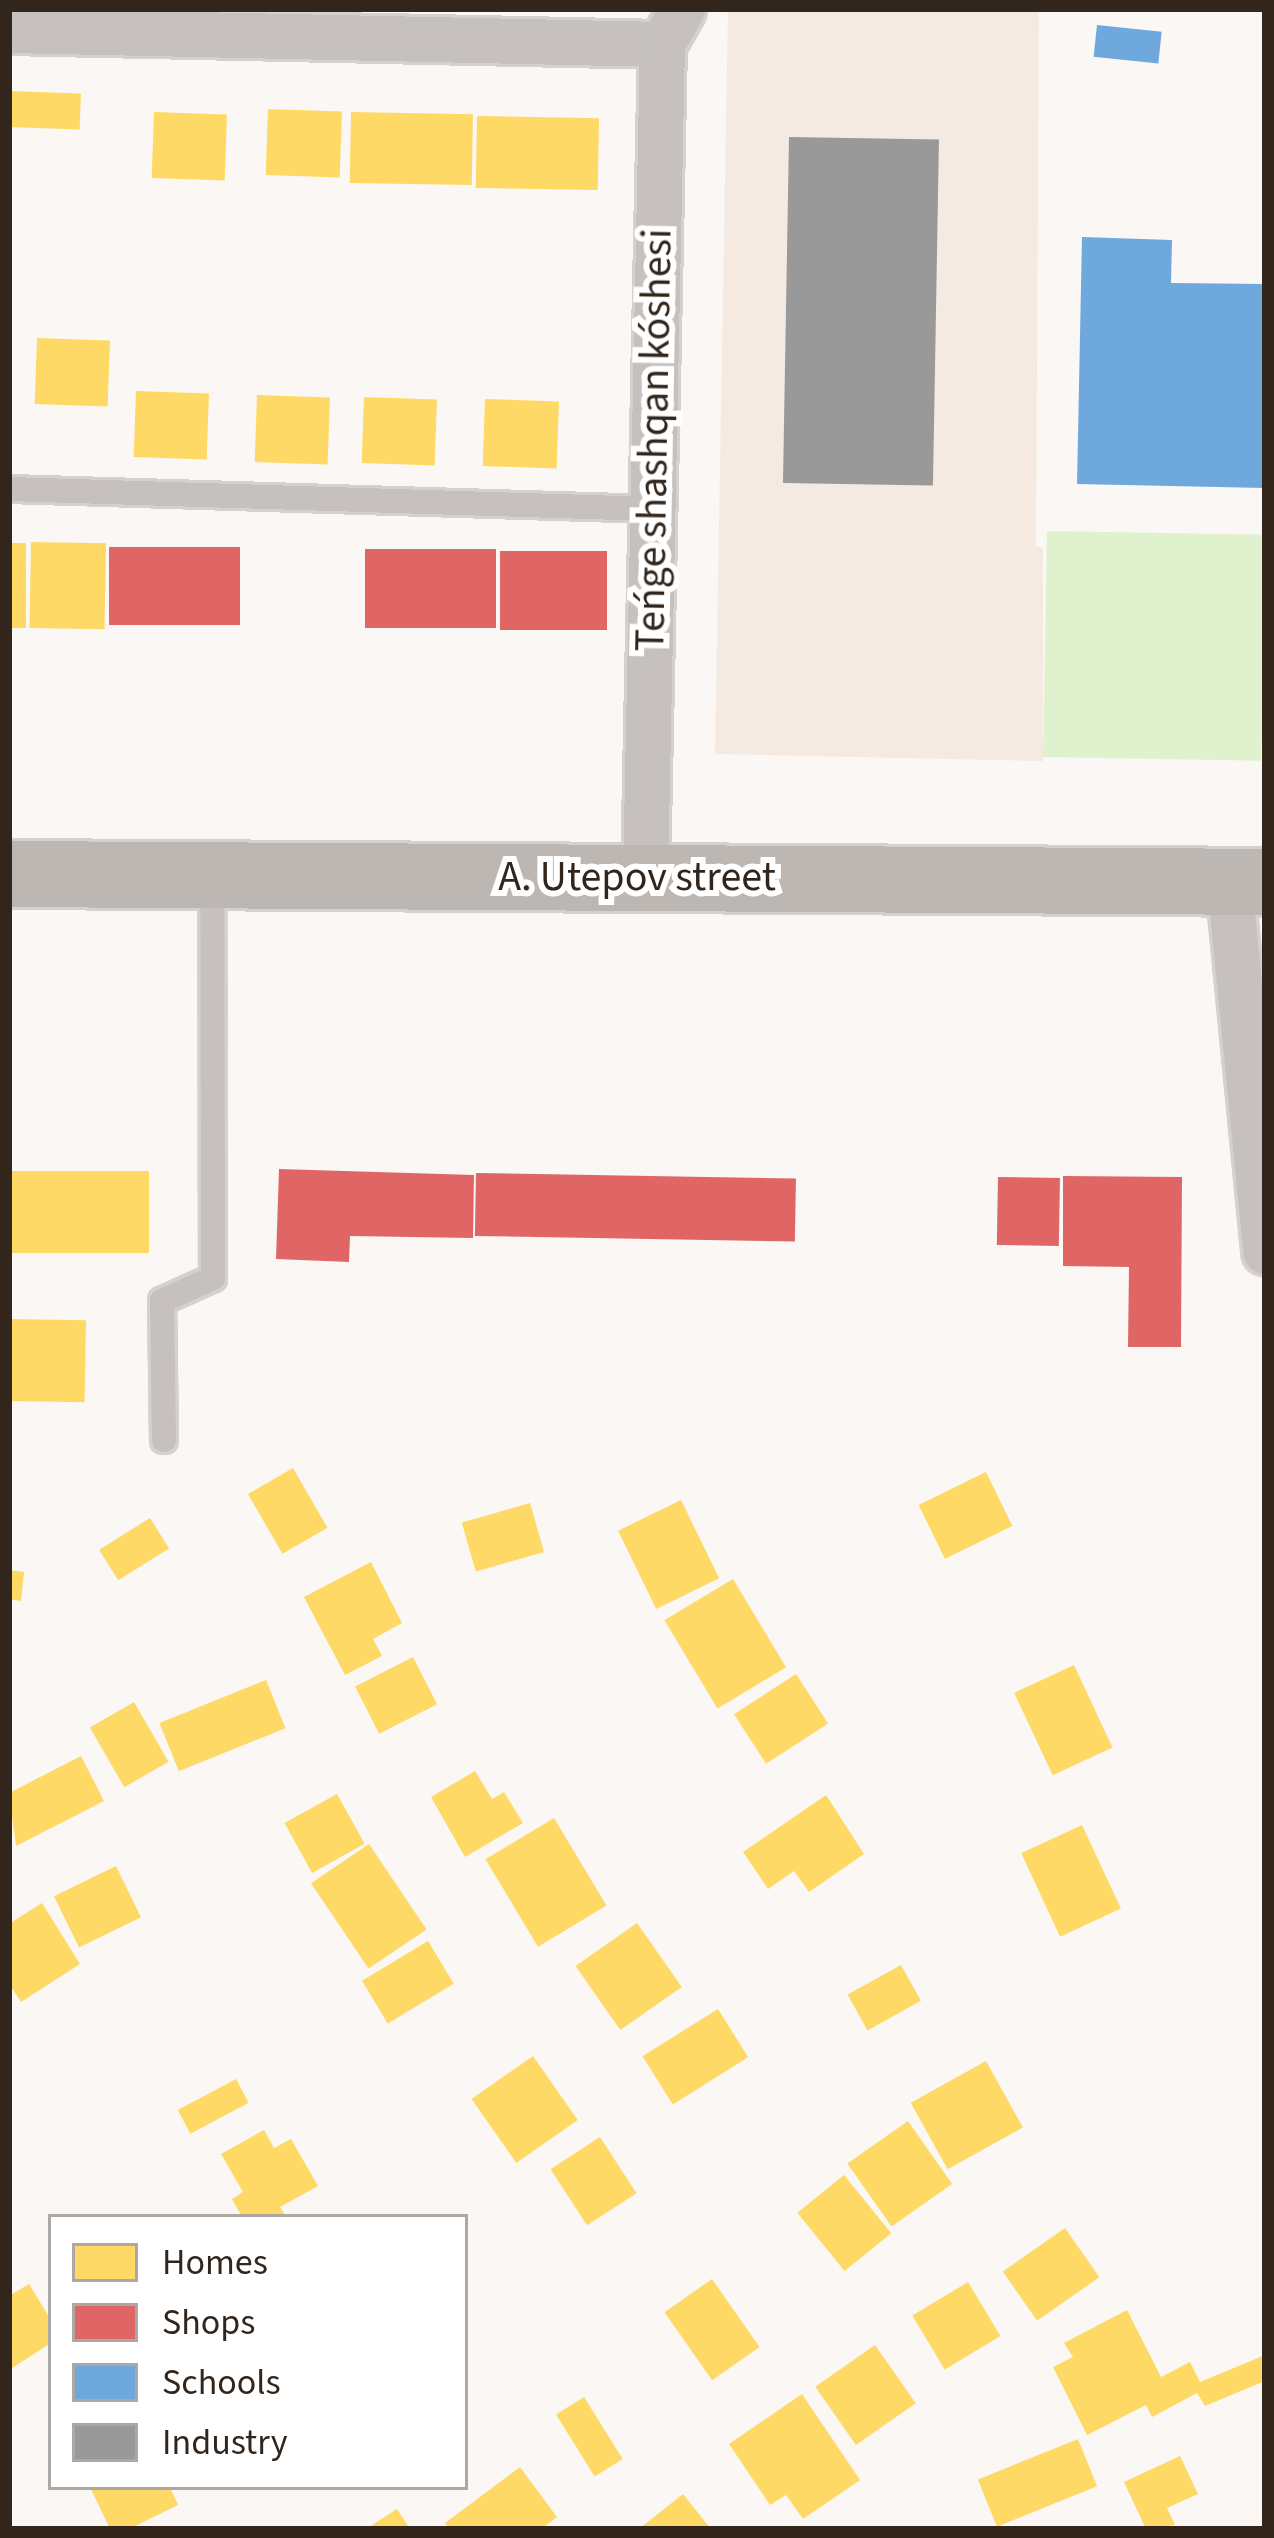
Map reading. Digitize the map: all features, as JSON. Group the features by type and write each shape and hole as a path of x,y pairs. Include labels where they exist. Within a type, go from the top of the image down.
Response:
{"main road":[{"name":"A. Utepov street","path":"9,874 1247,881"}],"street":[{"path":"9,30 672,26"},
{"name":"Teńge shashqan kóshesi","path":"645,876 652,509 672,26"},
{"path":"1247,881 1265,1251"}],"lane":[{"path":"9,489 652,509"},
{"path":"164,1440 162,1300 213,1278 212,878"}],"shaded area":[{"path":"728,9 1039,9 1036,546 1043,548 1043,761 715,754"}],"green space":[{"path":"1047,531 1265,535 1261,761 1043,757"}],"building: Homes":[{"path":"9,91 81,94 80,129 9,127"},
{"path":"268,109 342,112 340,178 266,175"},
{"path":"154,112 227,115 225,181 152,178"},
{"path":"351,112 473,114 472,185 350,183"},
{"path":"477,116 599,118 598,190 476,188"},
{"path":"37,338 110,341 108,407 35,404"},
{"path":"136,391 209,394 207,460 134,457"},
{"path":"257,395 330,398 328,465 255,462"},
{"path":"364,397 437,400 435,466 362,463"},
{"path":"485,399 559,402 557,469 483,466"},
{"path":"31,542 106,543 104,629 29,628"},
{"path":"9,543 26,543 26,628 9,628"},
{"path":"9,1171 149,1171 149,1253 9,1253"},
{"path":"9,1319 86,1320 85,1402 9,1401"},
{"path":"293,1468 328,1528 282,1554 248,1494"},
{"path":"986,1472 1012,1526 945,1559 919,1505"},
{"path":"681,1500 719,1578 656,1609 618,1531"},
{"path":"530,1503 544,1552 476,1572 462,1523"},
{"path":"150,1518 169,1549 118,1580 99,1550"},
{"path":"371,1562 402,1623 373,1639 382,1656 345,1675 304,1597"},
{"path":"9,1570 24,1572 21,1601 9,1599"},
{"path":"733,1579 786,1667 717,1708 664,1620"},
{"path":"413,1657 437,1704 379,1734 355,1687"},
{"path":"1074,1665 1112,1747 1053,1775 1014,1693"},
{"path":"796,1674 828,1723 766,1764 734,1714"},
{"path":"266,1680 285,1728 179,1771 159,1723"},
{"path":"134,1702 168,1762 124,1787 90,1728"},
{"path":"81,1756 104,1801 16,1846 9,1793"},
{"path":"475,1771 492,1799 504,1792 523,1823 465,1857 431,1797"},
{"path":"337,1794 365,1844 312,1873 285,1823"},
{"path":"826,1795 864,1854 809,1892 794,1871 768,1889 743,1852"},
{"path":"554,1818 607,1905 538,1947 485,1859"},
{"path":"1082,1825 1121,1908 1060,1937 1021,1853"},
{"path":"369,1844 427,1929 369,1969 311,1883"},
{"path":"116,1866 141,1917 79,1947 54,1896"},
{"path":"42,1903 80,1964 21,2002 9,1984 9,1924"},
{"path":"637,1923 682,1987 620,2030 576,1966"},
{"path":"428,1941 454,1984 388,2024 362,1981"},
{"path":"901,1965 921,2001 868,2030 848,1995"},
{"path":"718,2009 748,2057 673,2105 643,2056"},
{"path":"533,2056 578,2120 516,2163 472,2099"},
{"path":"986,2061 1023,2127 948,2169 911,2103"},
{"path":"236,2079 249,2103 190,2134 178,2110"},
{"path":"908,2121 952,2184 892,2227 847,2163"},
{"path":"264,2130 274,2148 291,2139 318,2186 280,2207 284,2214 240,2214 232,2199 243,2192 221,2154"},
{"path":"600,2137 636,2193 587,2225 551,2169"},
{"path":"844,2175 891,2233 845,2271 797,2213"},
{"path":"1065,2228 1099,2277 1037,2321 1003,2272"},
{"path":"712,2279 760,2347 712,2380 664,2312"},
{"path":"968,2282 1000,2336 945,2369 912,2315"},
{"path":"29,2284 48,2315 48,2345 9,2370 9,2296"},
{"path":"1127,2310 1161,2377 1190,2362 1200,2382 1265,2355 1265,2381 1205,2406 1197,2393 1152,2417 1146,2405 1087,2435 1053,2367 1073,2357 1064,2343"},
{"path":"875,2345 916,2403 856,2445 815,2387"},
{"path":"802,2394 860,2480 803,2519 786,2495 770,2505 729,2444"},
{"path":"584,2397 623,2459 595,2476 556,2414"},
{"path":"1078,2439 1097,2486 997,2527 978,2479"},
{"path":"1180,2456 1198,2494 1167,2508 1175,2525 1146,2529 1124,2482"},
{"path":"520,2467 557,2517 541,2529 449,2529 445,2523"},
{"path":"91,2490 171,2490 178,2505 129,2529 110,2529"},
{"path":"683,2494 711,2529 639,2529"},
{"path":"397,2509 410,2529 366,2529"}],"building: Shops":[{"path":"109,547 240,547 240,625 109,625"},
{"path":"365,549 496,549 496,628 365,628"},
{"path":"500,551 607,551 607,630 500,630"},
{"path":"279,1169 474,1175 473,1238 350,1236 349,1262 276,1259"},
{"path":"476,1173 796,1179 795,1242 475,1236"},
{"path":"1063,1176 1182,1177 1181,1347 1128,1347 1129,1267 1063,1266"},
{"path":"998,1177 1060,1178 1059,1246 997,1245"}],"building: Schools":[{"path":"1097,25 1162,32 1158,64 1094,57"},
{"path":"1082,237 1172,240 1171,283 1265,284 1265,488 1077,484"}],"building: Industry":[{"path":"789,137 939,140 933,486 783,483"}]}
